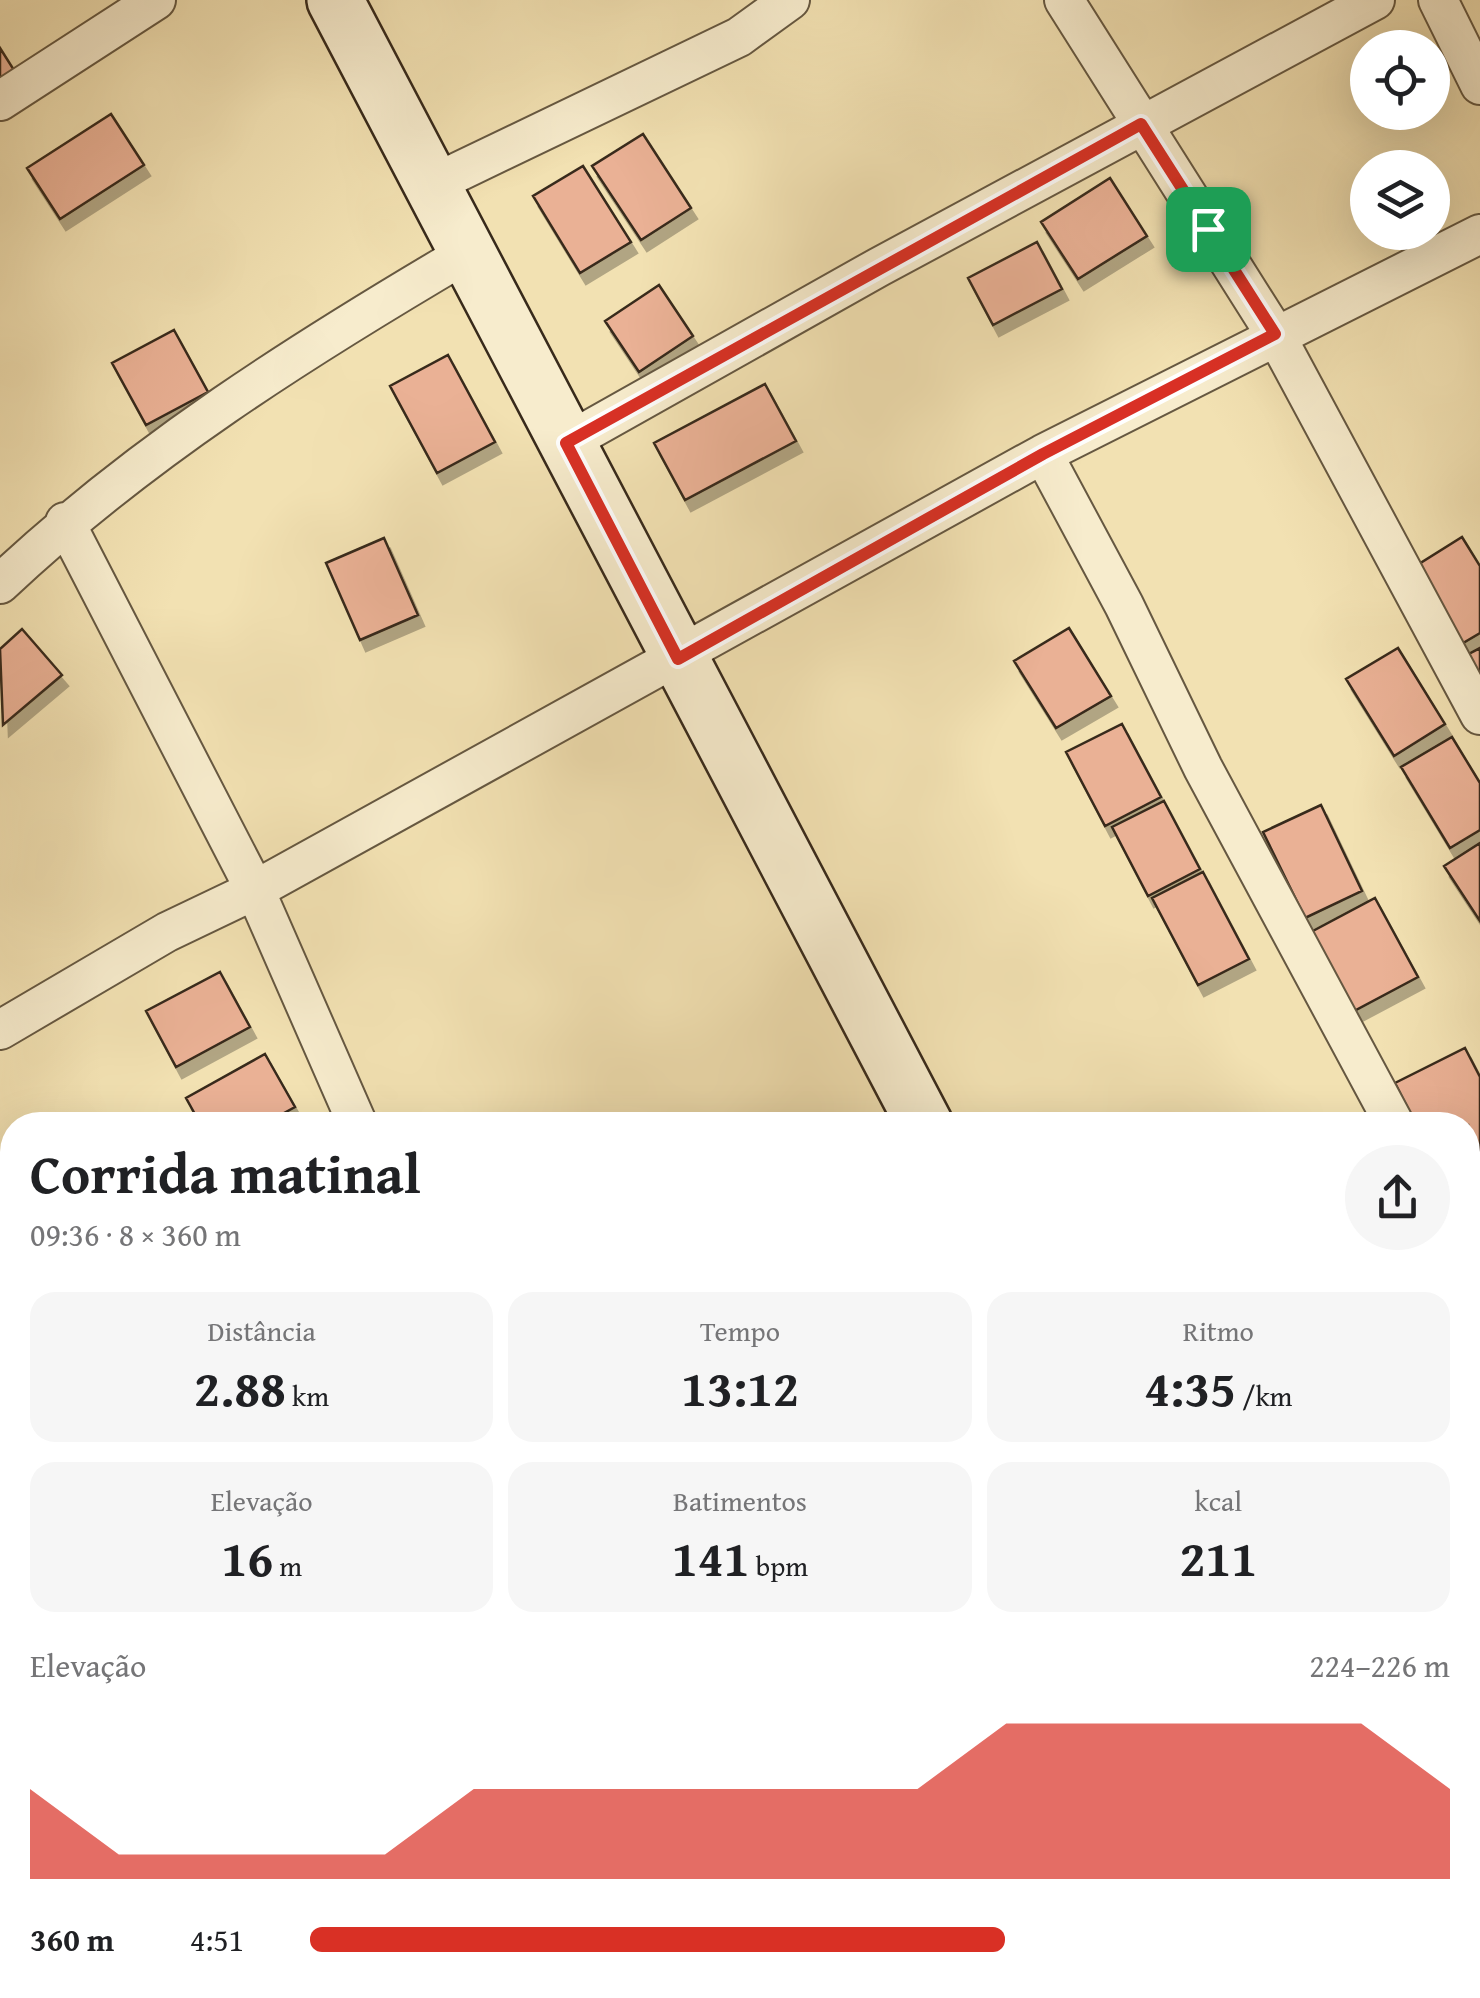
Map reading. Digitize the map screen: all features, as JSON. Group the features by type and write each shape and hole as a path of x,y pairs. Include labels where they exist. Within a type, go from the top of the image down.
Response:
{"main road":[{"path":"335,0 918,1112"}],"street":[{"path":"0,101 156,0"},
{"path":"431,185 739,38 790,0"},
{"path":"1064,0 1275,334 1480,715"},
{"path":"566,443 1141,124 1376,0"},
{"path":"1438,0 1480,85"},
{"path":"0,1030 167,932 255,890 1043,454 1480,234"},
{"path":"0,584 66,522 181,434 352,320 467,254"},
{"path":"1043,454 1124,606 1202,768 1388,1112"},
{"path":"66,522 255,890 352,1112"}],"building":[{"path":"0,48 19,78 0,90"},
{"path":"111,114 144,165 60,219 27,168"},
{"path":"643,134 691,208 641,240 592,166"},
{"path":"583,166 631,242 580,273 533,196"},
{"path":"1110,178 1147,236 1078,279 1041,222"},
{"path":"1037,242 1062,289 993,325 968,278"},
{"path":"659,285 693,336 639,372 605,321"},
{"path":"174,330 208,392 146,425 112,363"},
{"path":"448,355 495,442 437,473 390,386"},
{"path":"765,384 796,441 685,500 654,443"},
{"path":"1462,537 1480,566 1480,633 1458,646 1411,569"},
{"path":"384,538 418,615 360,640 326,563"},
{"path":"1069,628 1111,696 1056,728 1014,661"},
{"path":"22,629 62,675 3,725 0,649"},
{"path":"1398,648 1445,724 1394,756 1346,679"},
{"path":"1480,648 1480,684 1465,656"},
{"path":"1122,724 1161,797 1105,826 1066,752"},
{"path":"1452,737 1480,783 1480,830 1450,848 1401,767"},
{"path":"1164,801 1200,869 1148,896 1112,827"},
{"path":"1321,805 1362,891 1305,918 1263,832"},
{"path":"1480,843 1480,921 1444,866"},
{"path":"1203,872 1249,959 1198,985 1152,898"},
{"path":"1375,898 1418,977 1354,1011 1311,932"},
{"path":"220,972 250,1027 176,1067 146,1011"},
{"path":"1465,1048 1480,1077 1480,1112 1410,1112 1395,1083"},
{"path":"265,1054 295,1107 286,1112 194,1112 186,1098"}],"route":[{"path":"1141,124 1208,229 1275,334 1043,454 678,659 566,443 1141,124"}]}
